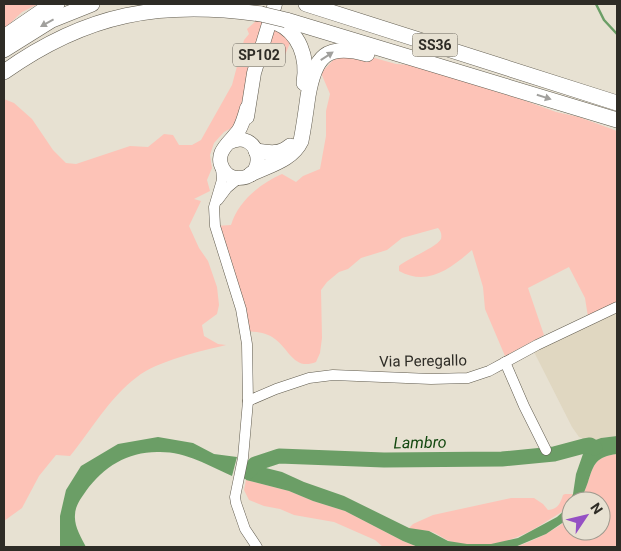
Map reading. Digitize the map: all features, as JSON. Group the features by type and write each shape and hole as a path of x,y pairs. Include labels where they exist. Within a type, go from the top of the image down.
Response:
{"highway":[{"path":"4,37 42,11 57,4"},
{"path":"4,50 52,20 92,4"},
{"name":"SS36","path":"306,4 617,103"},
{"path":"335,4 347,10 510,64 564,86"},
{"name":"SS36","path":"4,72 51,42 79,29 108,19 147,10 195,7 232,9 498,83 617,120"},
{"path":"254,148 276,153 288,148 296,134 305,72 304,54 296,38 280,21"},
{"path":"245,176 287,158 298,147 301,141 312,75 319,61 334,51 350,50 459,77 498,83"}],"main road":[{"name":"SP102","path":"228,144 240,128 247,108 254,73 275,4"},
{"name":"SP102","path":"247,108 247,129 254,148"},
{"path":"242,140 254,148 258,163 245,176 229,175 222,167 220,162 221,152 232,141 242,140"}],"street":[{"path":"222,167 222,180 214,207 215,226 241,309 247,344 248,401 236,503 241,520 257,547"},
{"path":"214,207 221,195 245,176"},
{"name":"Via Peregallo","path":"248,401 276,389 317,377 333,375 468,378 489,371 536,345 617,307"},
{"path":"506,362 524,406 546,450"}],"shaded area":[{"path":"4,4 38,4 22,12 4,29"},
{"path":"256,21 273,23 283,32 290,43 285,55 273,61 253,62 249,85 242,101 239,117 235,126 224,132 214,143 210,155 212,168 207,180 210,191 194,199 201,201 189,226 199,248 208,261 217,287 219,305 217,314 202,325 204,336 218,344 226,345 167,361 137,377 109,404 70,456 56,455 39,476 22,508 4,521 4,99 14,103 32,119 53,150 66,163 76,164 130,146 148,147 164,134 173,135 179,145 192,145 201,140 232,85 244,40 249,34 247,29"},
{"path":"371,57 396,64 410,65 469,81 556,112 579,117 617,131 617,302 588,317 585,298 569,267 528,288 544,335 505,356 485,309 483,287 472,250 447,269 429,276 420,277 399,271 399,266 441,239 441,232 438,228 402,238 387,250 361,258 327,282 321,290 322,338 320,353 316,362 302,364 292,358 280,343 272,337 261,333 245,331 215,226 231,225 244,201 273,178 282,174 296,182 303,176 320,169 326,136 326,111 330,94 321,73 335,58"},
{"path":"617,307 617,436 601,438 590,442 579,437 572,427 532,348"},
{"path":"617,436 617,454 600,459 592,470 585,491 573,491 576,474 584,451 590,442 601,438"},
{"path":"158,437 193,443 214,454 237,457 232,476 198,460 179,454 149,452 128,457 109,467 101,474 77,505 75,519 78,531 86,547 60,547 60,516 66,490 81,466 118,444"},
{"path":"617,454 617,547 515,547 530,542 561,524 561,541 611,541 611,491 585,491 594,466 604,457"},
{"path":"250,460 262,467 282,472 344,496 409,528 429,531 448,541 467,544 491,544 518,538 561,513 561,524 546,534 515,547 418,547 345,511 289,491 246,480"},
{"path":"246,480 289,491 345,511 418,547 383,547 375,540 334,522 294,515 280,509 264,506 249,500 244,490"},
{"path":"511,498 534,498 548,510 558,506 561,501 561,513 533,530 510,540 486,545 462,544 449,541 431,532 409,528 413,524 433,515"}],"waterway":[{"path":"596,4 604,20 617,34"},
{"name":"Lambro","path":"248,472 255,464 279,456 384,460 502,459 554,454 590,445 595,448"}]}
